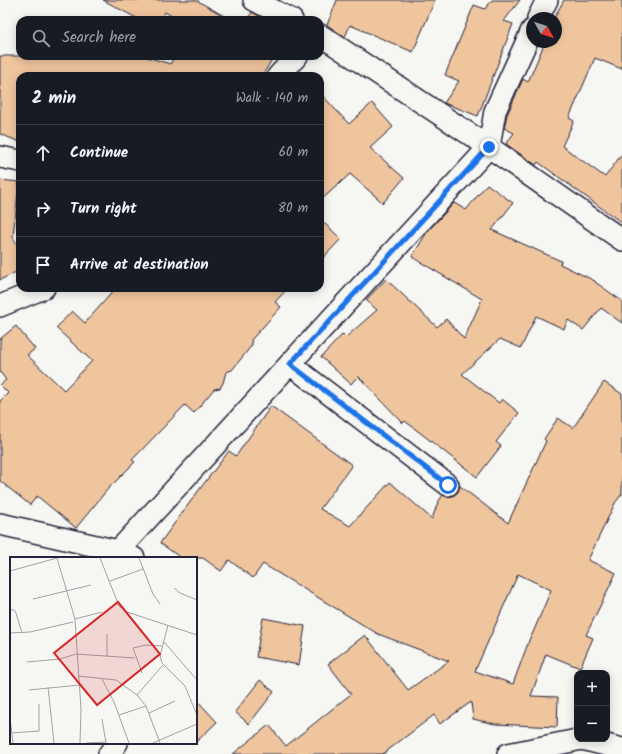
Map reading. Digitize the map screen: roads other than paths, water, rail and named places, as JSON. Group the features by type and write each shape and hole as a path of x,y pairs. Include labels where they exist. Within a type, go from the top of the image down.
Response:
{"street":[{"path":"254,0 284,16"},
{"path":"541,12 547,0"},
{"path":"324,38 489,147 622,240"},
{"path":"0,524 126,554 290,364 489,147 495,111 526,43"},
{"path":"282,72 293,60"},
{"path":"0,157 16,160"},
{"path":"0,306 34,292"},
{"path":"290,364 448,485"},
{"path":"508,754 582,739 622,749"},
{"path":"109,754 116,744"}]}
